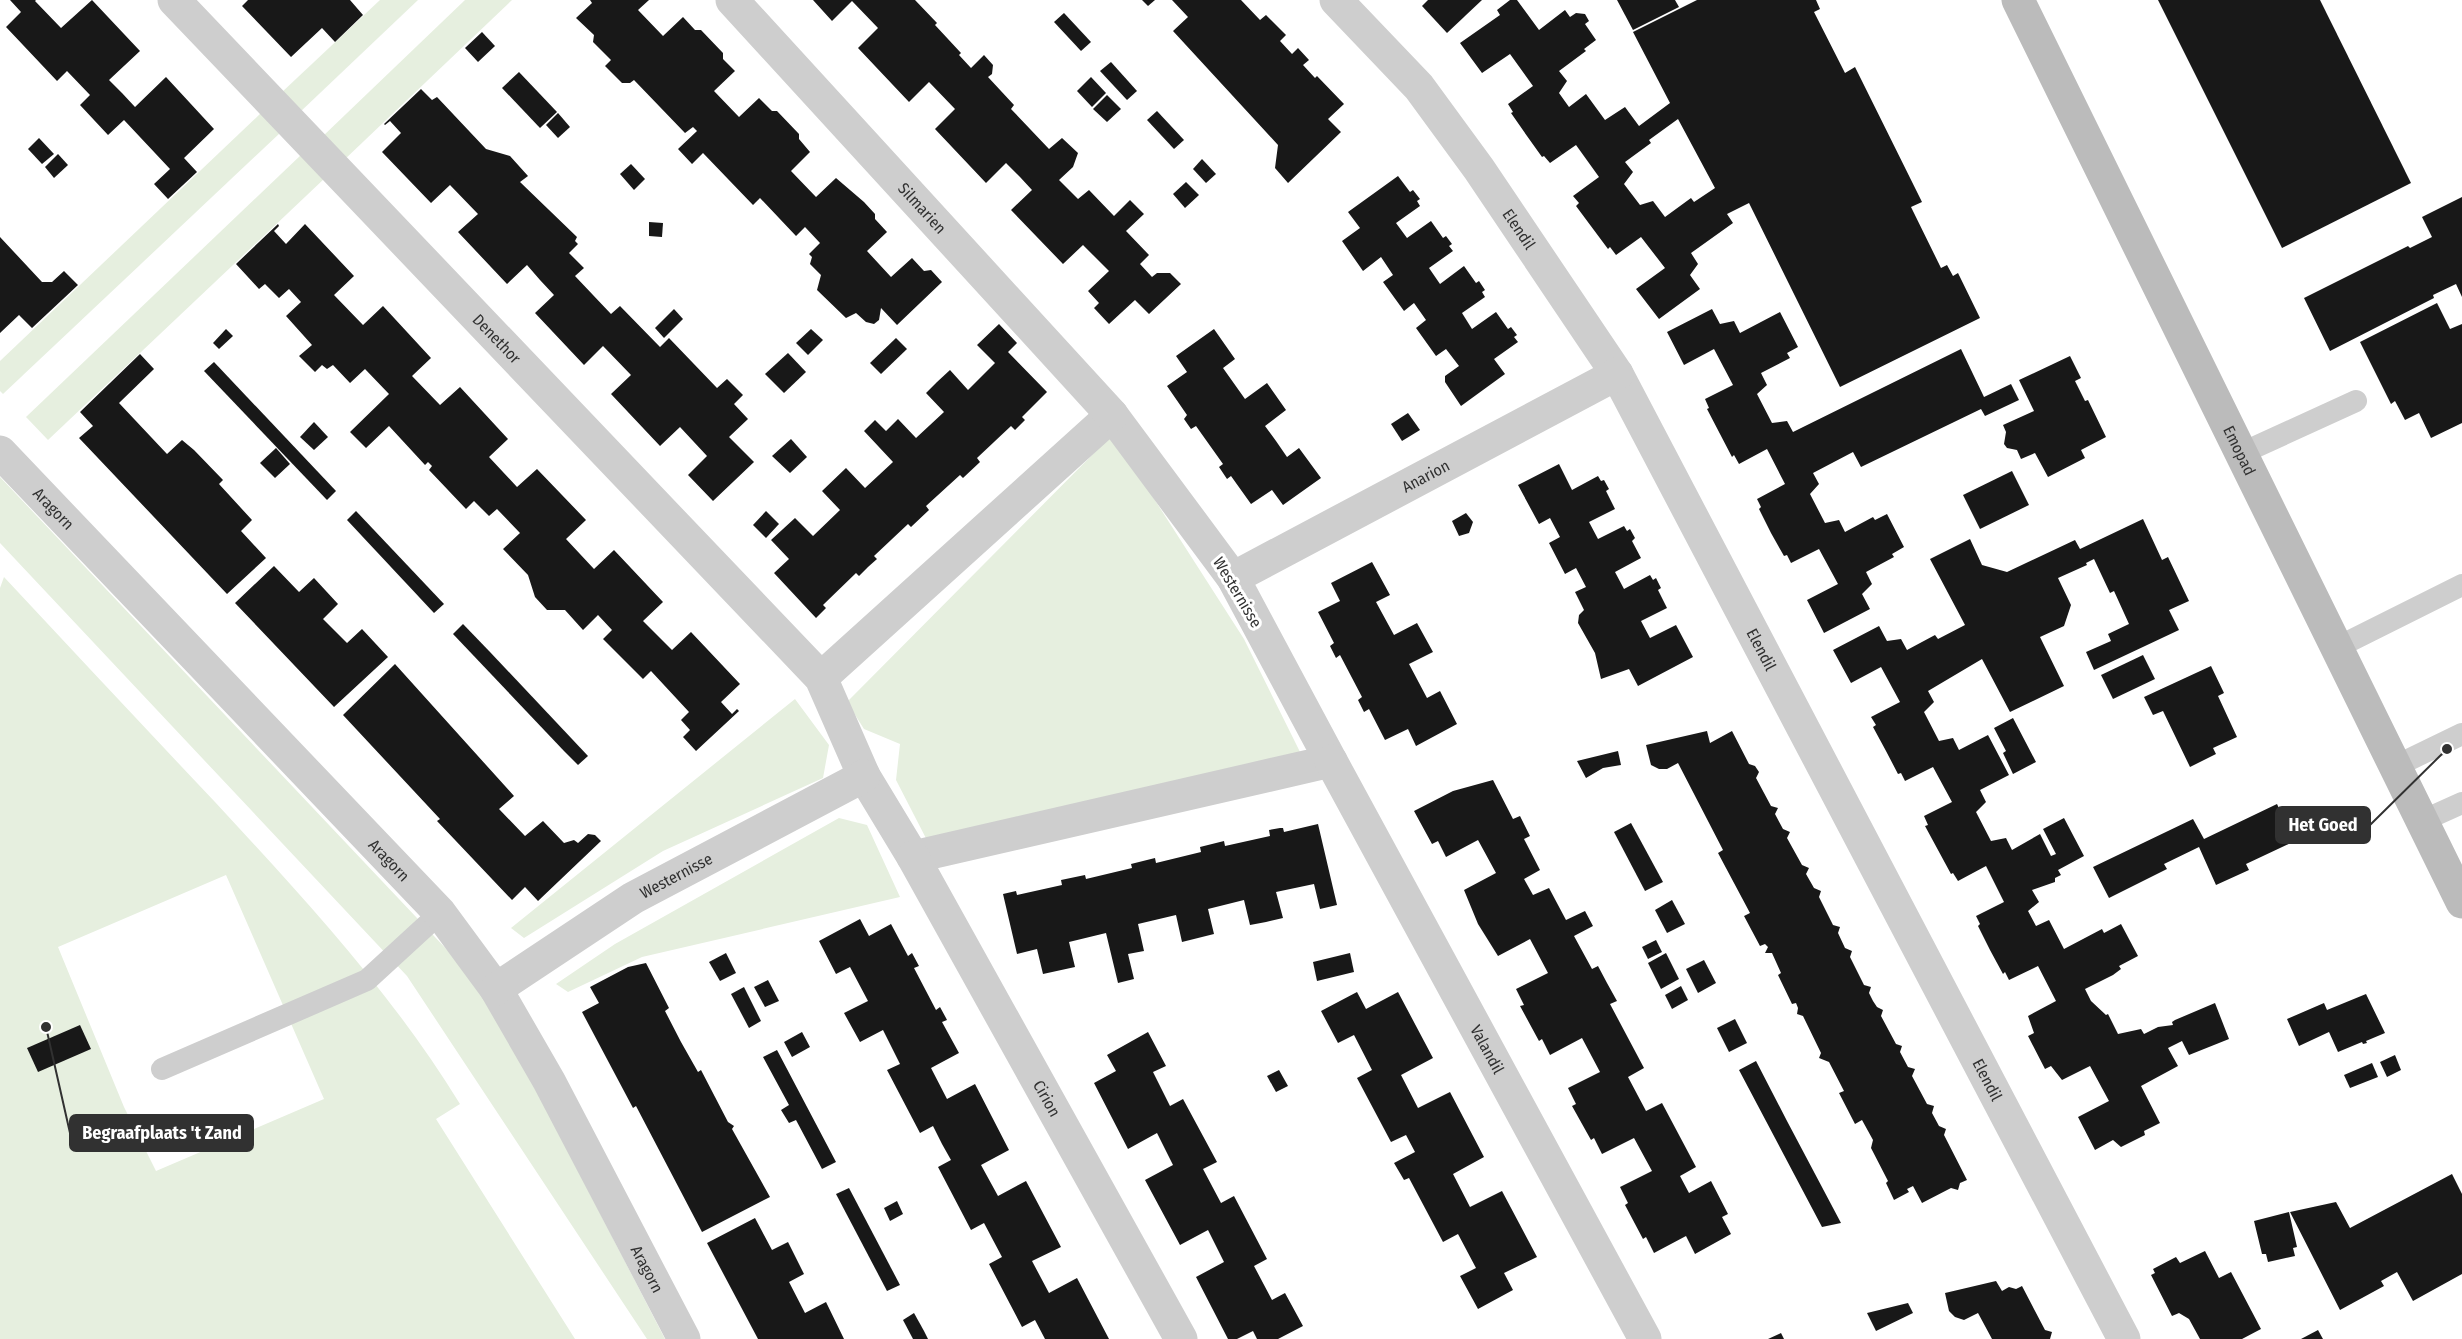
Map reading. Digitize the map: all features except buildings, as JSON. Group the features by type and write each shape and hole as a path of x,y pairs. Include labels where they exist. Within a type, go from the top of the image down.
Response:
{"main road":[{"name":"Emopad","path":"2018,0 2462,902"}],"street":[{"name":"Denethor","path":"174,0 821,678"},
{"name":"Silmarien","path":"732,0 1112,415"},
{"name":"Elendil","path":"1336,0 1419,87 1479,169 1617,374 2124,1339"},
{"name":"Anarion","path":"1233,578 1617,374"},
{"path":"1112,415 821,678 864,776 913,857 1331,761"},
{"name":"Westernisse","path":"1112,415 1233,578 1331,761"},
{"name":"Aragorn","path":"0,452 441,913 496,989 549,1082 684,1339"},
{"name":"Valandil","path":"1331,761 1645,1339"},
{"name":"Westernisse","path":"496,989 633,898 864,776"},
{"name":"Cirion","path":"913,857 1181,1339"}],"lane":[{"path":"2241,454 2356,401"},
{"path":"2336,648 2462,585"},
{"path":"2394,767 2462,734"},
{"path":"2422,821 2462,803"},
{"path":"162,1069 366,980 441,913"}],"green space":[{"path":"380,0 418,0 299,113 280,94"},
{"path":"465,0 512,0 343,161 322,137"},
{"path":"261,113 280,133 3,394 0,391 0,361"},
{"path":"302,154 325,178 48,440 26,417"},
{"path":"1110,437 1133,466 1244,639 1302,756 931,848 896,780 900,744 864,729 847,702"},
{"path":"0,477 451,954 497,1014 665,1339 647,1339 407,976 0,543"},
{"path":"4,577 281,874 376,985 434,1063 460,1104 436,1119 575,1339 0,1339 0,588","holes":["226,875 324,1099 156,1171 124,1107 58,947"]},
{"path":"795,699 829,745 823,778 663,851 524,938 511,928"},
{"path":"839,818 867,825 900,897 642,957 568,992 556,984 615,944"}],"place":[{"name":"Het Goed","path":"2447,749"},
{"name":"Begraafplaats 't Zand","path":"46,1027"}]}
